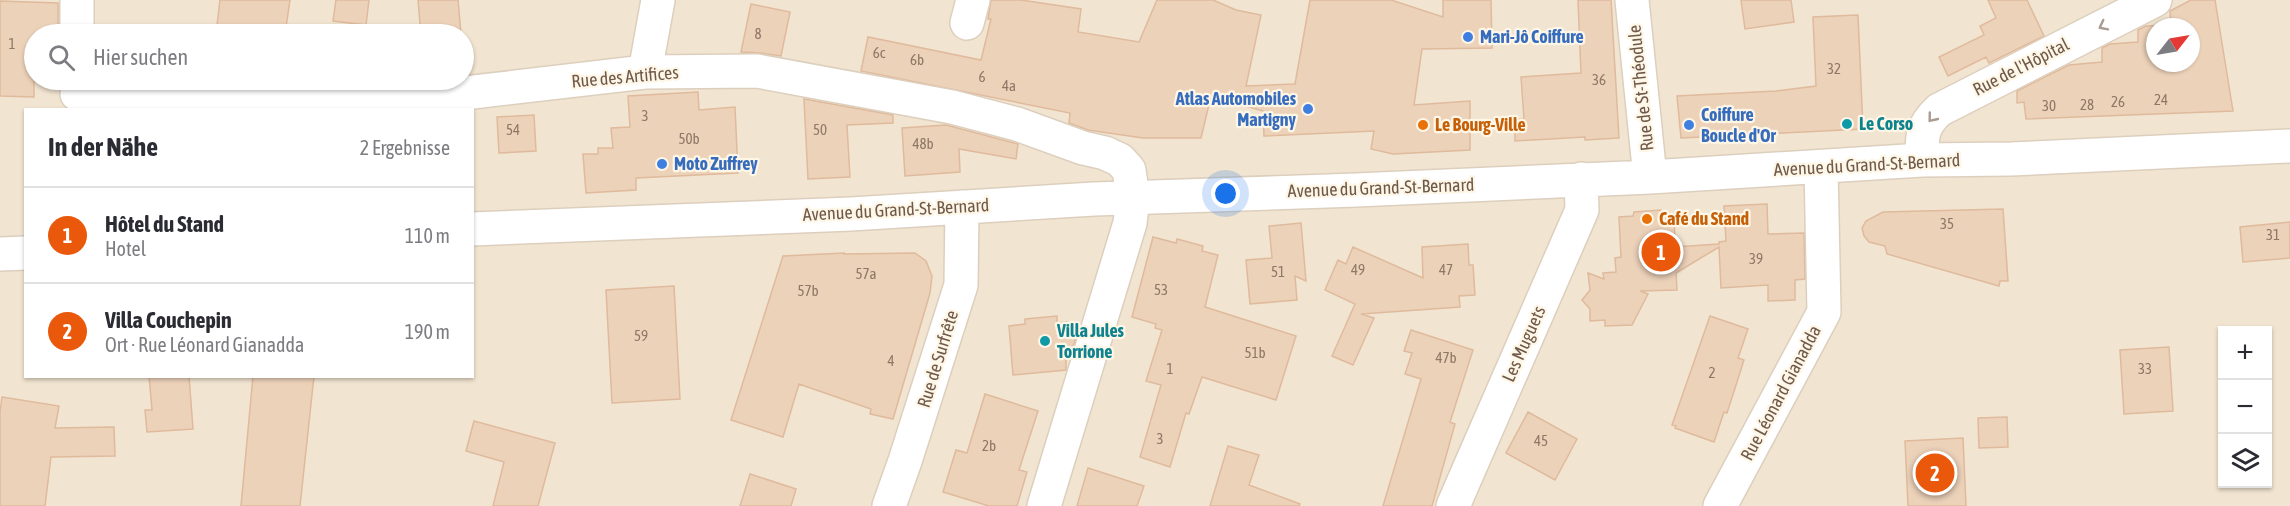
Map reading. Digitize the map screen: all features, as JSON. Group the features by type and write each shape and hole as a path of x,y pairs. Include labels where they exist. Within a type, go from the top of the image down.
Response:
{"street":[{"path":"77,0 77,24"},
{"path":"645,72 658,0"},
{"name":"Rue de St-Théodule","path":"1632,0 1650,177"},
{"name":"Rue de l'Hôpital","path":"1922,160 1922,134 1928,120 1939,110 2155,0"},
{"name":"Rue des Artifices","path":"77,94 422,98 645,72 757,71 952,107 1017,124 1083,148 1105,153 1120,160 1129,170 1133,198 1130,223 1044,506"},
{"name":"Avenue du Grand-St-Bernard","path":"474,229 1133,198 1650,177 1922,160 2011,159 2290,146"},
{"name":"Rue Léonard Gianadda","path":"1720,506 1824,312 1821,167"},
{"name":"Les Muguets","path":"1453,506 1582,210 1581,179"},
{"name":"Rue de Surfrête","path":"889,506 961,285 962,207"},
{"path":"0,254 24,253"}],"shaded area":[{"path":"0,0 2290,0 2290,506 0,506"}],"building":[{"path":"220,0 290,0 286,24 217,24"},
{"path":"336,0 369,0 366,24 333,21"},
{"path":"418,0 458,0 460,24 420,24"},
{"path":"991,0 1021,0 1081,9 1078,32 1139,42 1157,0 1213,0 1236,10 1261,15 1246,86 1295,84 1310,0 1391,0 1443,17 1443,0 1491,0 1492,48 1422,49 1414,105 1470,101 1470,150 1393,154 1371,149 1374,131 1264,136 1263,111 1211,96 1201,138 1143,138 1088,130 1069,123 1070,113 861,71 868,37 981,60 991,19 988,19"},
{"path":"1578,0 1611,0 1619,138 1585,140 1585,137 1515,141 1515,120 1524,119 1521,77 1581,73"},
{"path":"1741,0 1791,0 1794,22 1745,29"},
{"path":"1988,0 2027,0 2044,36 1989,63 1986,57 1948,76 1939,57 1984,35 1980,26 1996,18"},
{"path":"2191,0 2215,0 2233,111 2026,119 2024,102 2017,103 2017,91 2069,65 2102,62 2102,48 2110,44 2138,42 2138,30 2146,26 2146,72 2200,72 2200,18 2170,18 2170,11"},
{"path":"0,1 58,3 58,24 24,24 24,90 34,90 34,97 0,96"},
{"path":"751,4 790,12 781,56 741,52"},
{"path":"1858,15 1863,129 1681,138 1677,96 1776,91 1816,86 1813,17"},
{"path":"698,92 699,110 735,107 738,173 636,178 636,190 586,193 583,154 598,154 598,148 613,148 611,128 630,127 628,96"},
{"path":"804,99 893,115 893,123 847,125 850,177 808,179"},
{"path":"534,115 536,151 499,153 497,117"},
{"path":"946,125 1018,144 1016,159 959,149 960,172 905,176 902,128"},
{"path":"1767,204 1768,234 1804,233 1805,279 1795,280 1795,300 1768,301 1768,285 1721,288 1719,247 1676,273 1677,290 1640,291 1648,294 1632,325 1605,326 1605,320 1590,321 1590,309 1582,300 1590,290 1588,273 1604,279 1603,273 1616,272 1615,258 1621,257 1619,217 1633,216 1634,212 1661,210 1662,214 1674,214 1675,247 1719,244 1719,242 1726,241 1724,206"},
{"path":"2003,209 2008,281 2000,281 1999,286 1887,254 1885,246 1869,242 1862,228 1866,221 1883,212"},
{"path":"2290,222 2290,258 2243,262 2240,227"},
{"path":"1301,223 1306,281 1295,276 1297,300 1250,304 1246,260 1272,258 1269,226"},
{"path":"1153,237 1176,243 1177,239 1203,246 1202,251 1218,255 1205,307 1296,336 1276,400 1202,377 1189,414 1186,413 1170,467 1140,457 1161,385 1146,381 1162,330 1155,328 1156,324 1132,317"},
{"path":"1468,244 1469,265 1473,265 1475,295 1459,296 1460,307 1361,314 1374,318 1353,365 1332,356 1355,304 1325,290 1338,260 1346,264 1353,247 1423,278 1422,247"},
{"path":"915,253 926,261 932,276 930,293 893,419 870,414 871,409 799,384 783,437 731,420 783,256"},
{"path":"674,286 680,399 612,403 606,290"},
{"name":"Villa Jules Torrione","path":"1057,316 1057,323 1067,322 1067,329 1078,329 1071,354 1066,354 1066,370 1013,375 1009,326 1025,324 1025,319"},
{"path":"1710,316 1748,329 1738,358 1744,360 1727,413 1724,412 1714,442 1672,425"},
{"path":"1411,330 1473,350 1450,422 1455,424 1432,506 1383,506 1421,379 1405,374 1412,353 1404,351"},
{"path":"2169,347 2173,411 2124,414 2120,350"},
{"path":"149,378 189,378 193,429 147,432 145,410 152,410"},
{"path":"253,378 314,378 300,506 241,506"},
{"path":"985,394 1038,411 1019,470 1027,472 1017,506 989,506 943,492 956,450 967,453"},
{"path":"2,397 59,406 55,428 114,427 115,456 51,457 45,506 0,506"},
{"path":"1528,412 1577,439 1555,480 1506,453"},
{"path":"2007,417 2008,447 1979,448 1978,418"},
{"path":"474,421 555,443 538,506 493,506 504,462 466,451"},
{"path":"1963,438 1966,506 1908,506 1905,441"},
{"path":"1228,446 1259,455 1249,485 1300,504 1299,506 1210,506"},
{"path":"1088,468 1144,486 1137,506 1077,506"},
{"path":"750,474 796,489 791,506 740,506"}],"place":[{"name":"Mari-Jô Coiffure","path":"1468,37"},
{"name":"Atlas Automobiles Martigny","path":"1308,109"},
{"name":"Le Corso","path":"1847,124"},
{"name":"Le Bourg-Ville","path":"1423,125"},
{"name":"Coiffure Boucle d'Or","path":"1689,125"},
{"name":"Moto Zuffrey","path":"662,164"},
{"name":"Café du Stand","path":"1647,219"},
{"name":"Hôtel du Stand","path":"1661,252"},
{"name":"Villa Jules Torrione","path":"1045,341"},
{"name":"Villa Couchepin","path":"1935,473"}]}
